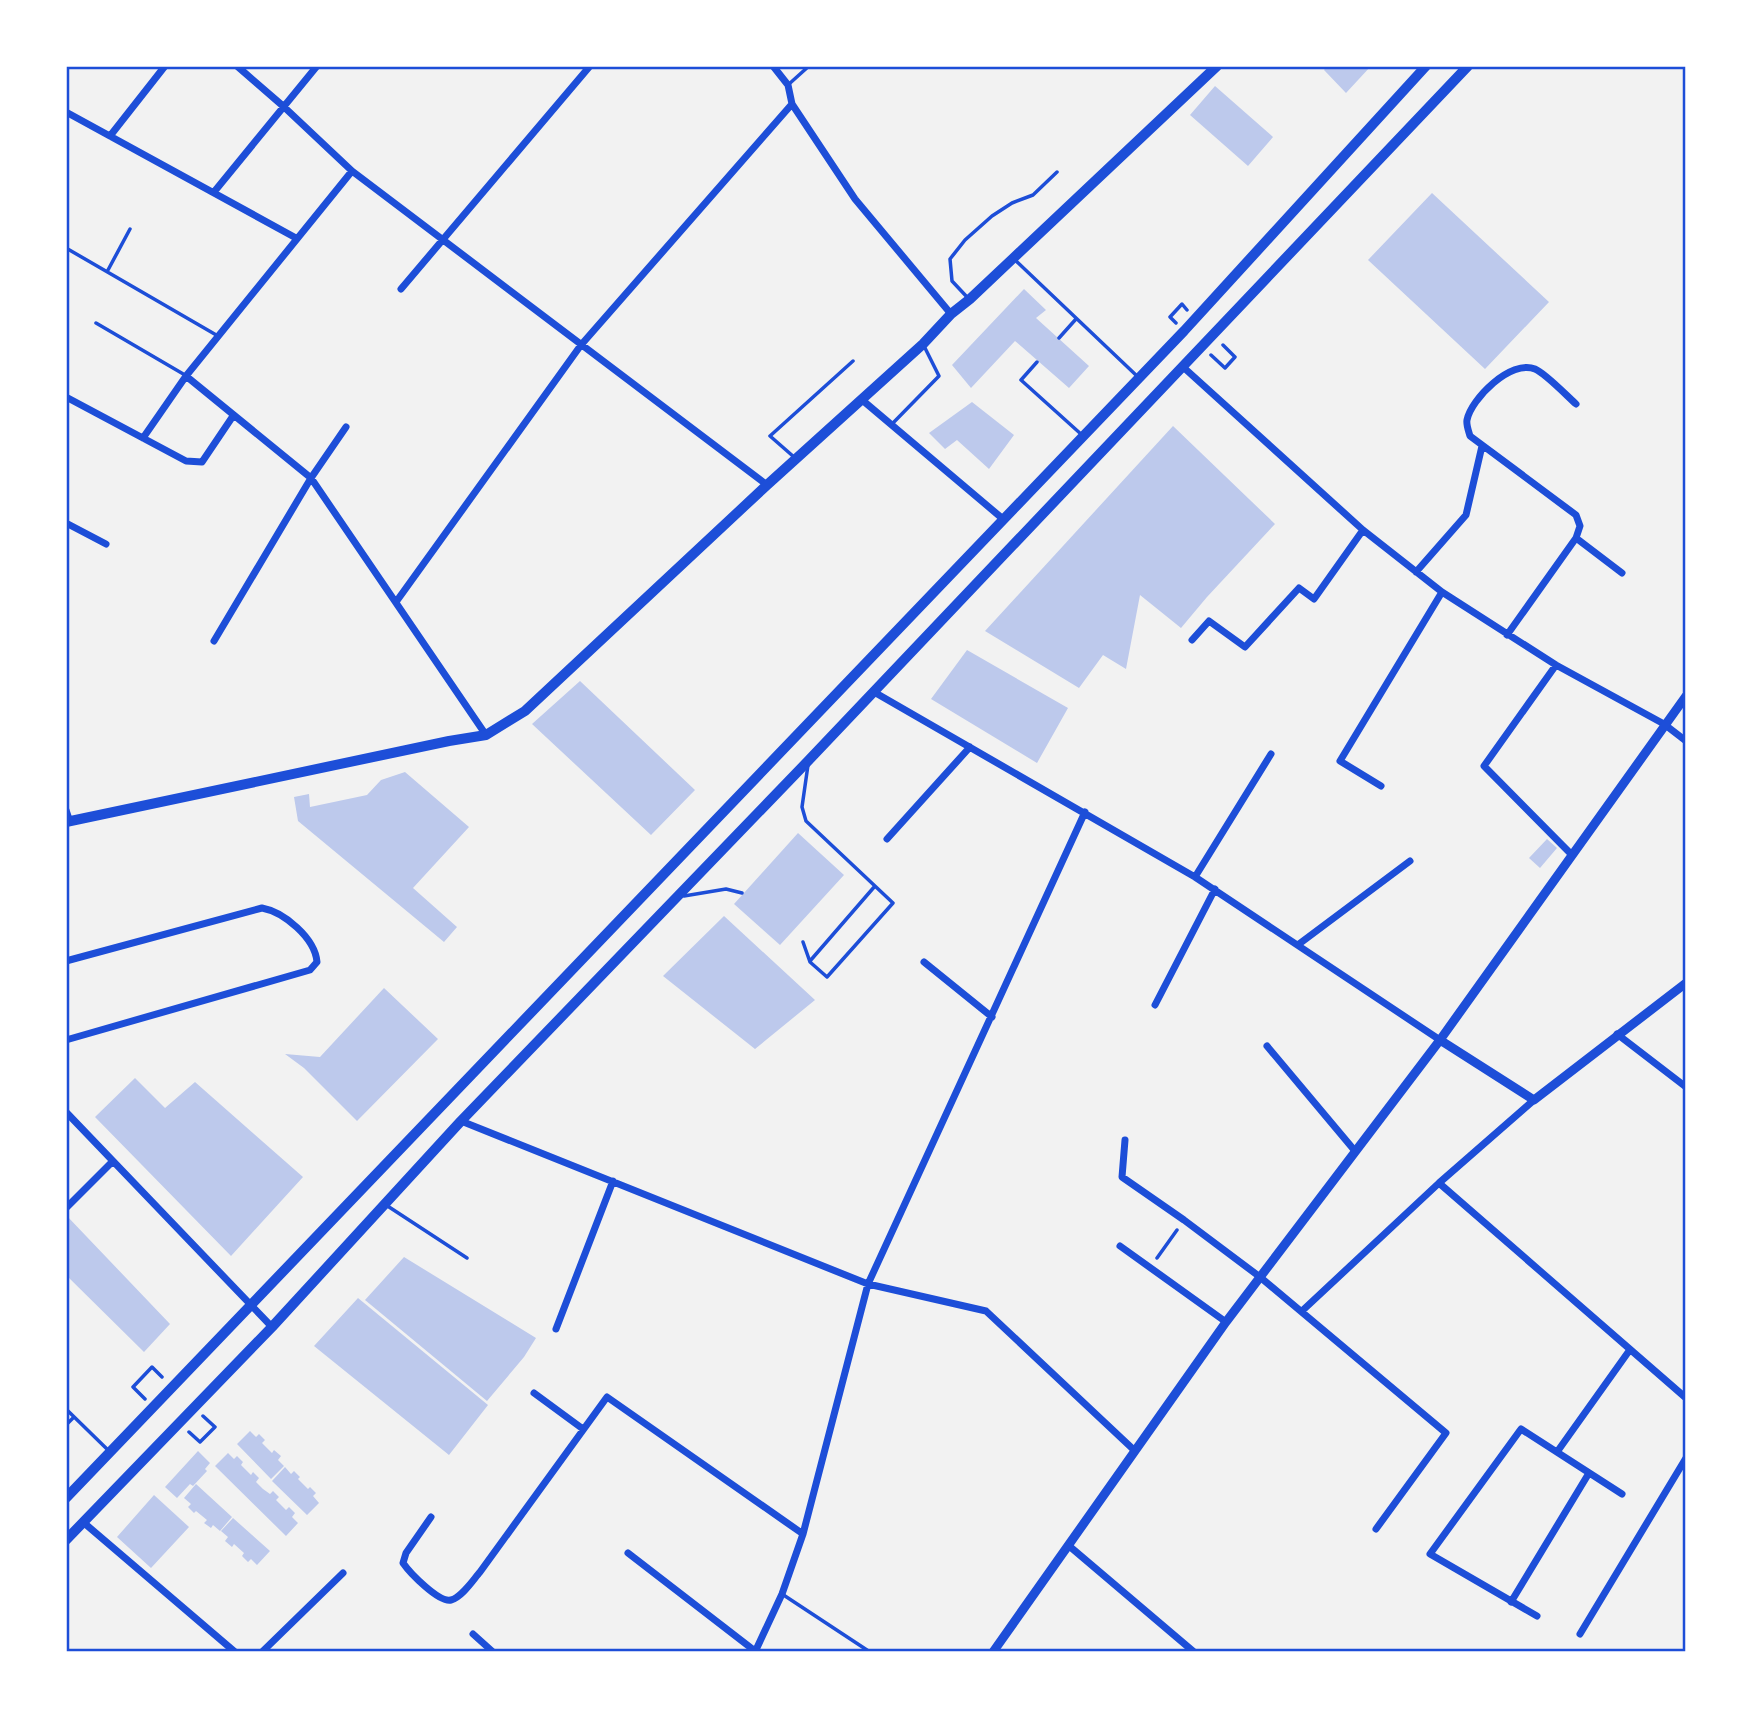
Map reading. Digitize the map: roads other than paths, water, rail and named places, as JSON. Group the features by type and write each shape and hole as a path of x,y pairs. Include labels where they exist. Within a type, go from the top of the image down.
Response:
{"main road":[{"path":"67,818 486,735 525,711 796,458 923,344 951,314 1217,66"},
{"path":"66,1498 1139,378 1426,66"},
{"path":"66,1540 272,1327 461,1121 874,692 1468,66"}],"street":[{"path":"110,136 165,66"},
{"path":"237,66 352,171 767,485"},
{"path":"215,192 317,66"},
{"path":"401,289 590,66"},
{"path":"773,66 788,85 792,104 855,199 951,314"},
{"path":"396,602 581,345 792,104"},
{"path":"66,112 296,238"},
{"path":"144,438 218,336 352,171"},
{"path":"1182,366 1363,530 1441,592 1556,665 1664,724 1685,741"},
{"path":"1507,635 1576,538 1580,526 1576,515 1470,436 1466,421 1476,403 1502,375 1516,368 1534,369 1576,404"},
{"path":"187,376 311,478 486,735"},
{"path":"66,397 186,461 202,462 233,416"},
{"path":"861,399 1003,519"},
{"path":"214,641 311,478 346,427"},
{"path":"1416,572 1466,515 1482,446"},
{"path":"66,523 106,544"},
{"path":"1192,640 1209,621 1245,648 1299,587 1314,599 1363,530"},
{"path":"1576,538 1622,573"},
{"path":"1381,786 1340,761 1441,592"},
{"path":"1556,665 1484,766 1572,855"},
{"path":"874,692 1215,889 1534,1100"},
{"path":"993,1651 1226,1322 1440,1040 1685,696"},
{"path":"887,839 970,747"},
{"path":"1195,877 1271,754"},
{"path":"628,1553 755,1651 782,1594 803,1534 868,1284 1085,812"},
{"path":"1300,944 1410,861"},
{"path":"1155,1005 1215,889"},
{"path":"66,961 262,908 274,911 292,923 316,952 317,962 310,970 66,1040"},
{"path":"924,962 992,1017"},
{"path":"1302,1311 1439,1183 1534,1100 1685,983"},
{"path":"1617,1034 1685,1087"},
{"path":"1267,1046 1356,1151"},
{"path":"66,1112 272,1327"},
{"path":"461,1121 868,1284 986,1311 1134,1450"},
{"path":"1125,1140 1122,1177 1260,1277 1446,1433 1376,1529"},
{"path":"66,1208 113,1161"},
{"path":"556,1329 613,1181"},
{"path":"1439,1183 1685,1398"},
{"path":"1120,1246 1226,1322"},
{"path":"1557,1452 1629,1351"},
{"path":"534,1393 583,1429"},
{"path":"431,1517 405,1553 403,1563 410,1573 441,1599 452,1600 480,1572 607,1397 803,1534"},
{"path":"1537,1616 1430,1554 1521,1429 1622,1494"},
{"path":"1580,1634 1685,1458"},
{"path":"1511,1602 1589,1473"},
{"path":"83,1522 235,1651"},
{"path":"1068,1545 1191,1651"},
{"path":"262,1651 343,1573"},
{"path":"473,1634 493,1651"}],"lane":[{"path":"788,85 808,66"},
{"path":"970,299 952,281 950,259 965,240 992,216 1012,203 1033,195 1057,172"},
{"path":"107,271 131,229"},
{"path":"66,248 218,336"},
{"path":"1013,258 1139,378"},
{"path":"1059,338 1076,319"},
{"path":"96,323 187,376"},
{"path":"891,425 939,376 923,344"},
{"path":"796,458 770,436 853,361"},
{"path":"1037,362 1021,380 1083,436"},
{"path":"803,942 810,962 827,977 893,902 806,821 802,807 808,761"},
{"path":"810,962 875,886"},
{"path":"678,897 726,888 741,893"},
{"path":"384,1204 467,1258"},
{"path":"66,1409 111,1452"},
{"path":"66,1425 74,1417"},
{"path":"782,1594 870,1651"}]}
